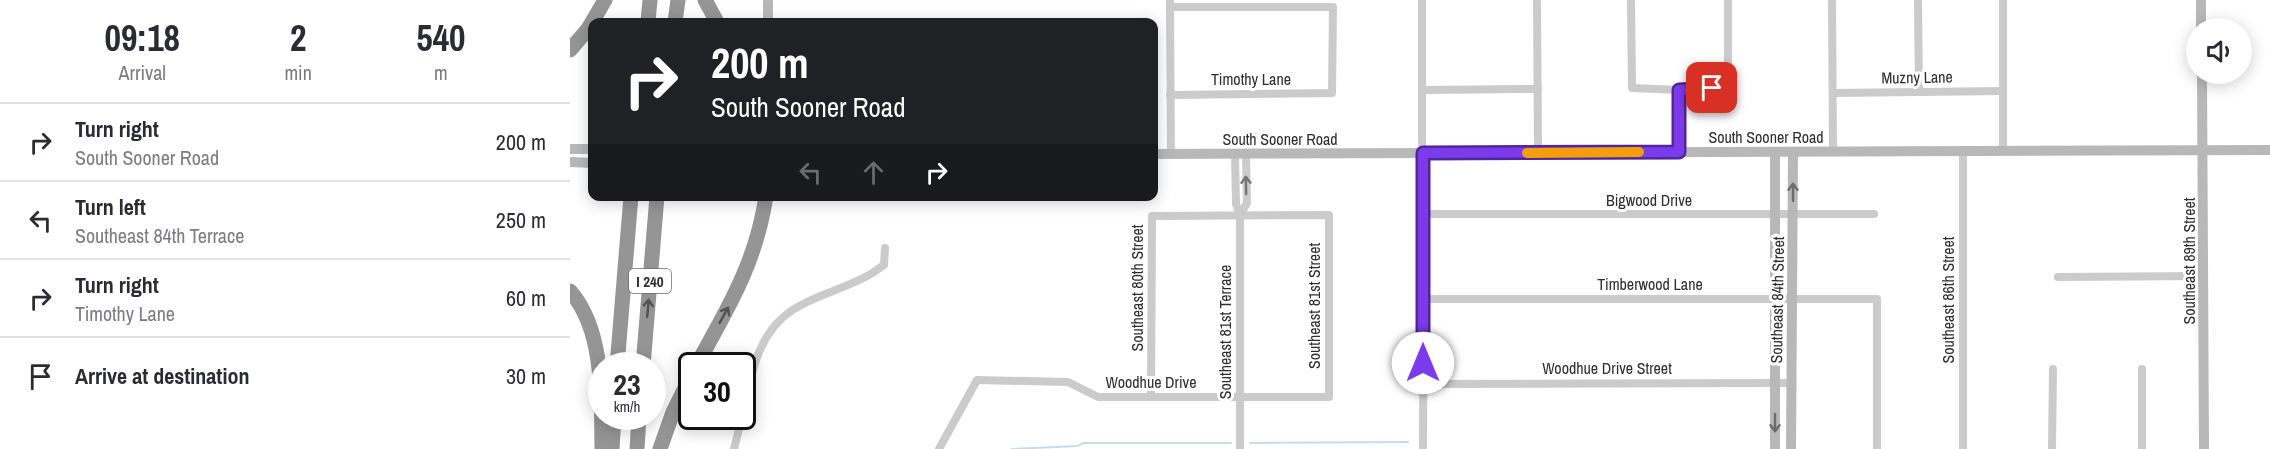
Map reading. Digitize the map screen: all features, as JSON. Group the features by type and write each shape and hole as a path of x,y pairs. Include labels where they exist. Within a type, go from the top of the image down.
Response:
{"highway":[{"path":"594,18 605,0"},
{"path":"648,18 650,0"},
{"path":"676,18 678,0"},
{"path":"705,0 715,18"},
{"path":"570,50 588,28"},
{"name":"I 240","path":"619,352 631,201"},
{"name":"I 240","path":"644,352 657,201"},
{"path":"703,352 746,272 756,247 765,201"},
{"path":"570,291 586,313 596,346 602,449"},
{"path":"660,449 678,402"},
{"path":"612,449 613,430"},
{"path":"637,449 638,430"}],"main road":[{"path":"768,0 768,18"},
{"path":"2201,0 2201,18"},
{"name":"Southeast 89th Street","path":"2202,84 2204,449"},
{"path":"570,149 588,149"},
{"name":"South Sooner Road","path":"1158,154 2270,150"},
{"name":"Southeast 84th Street","path":"1775,152 1775,449"},
{"name":"Southeast 84th Street","path":"1791,449 1793,152"},
{"path":"570,162 588,163"}],"street":[{"path":"1422,0 1423,449"},
{"path":"1537,0 1538,153"},
{"path":"1631,0 1632,88 1679,90 1728,88 1728,0"},
{"path":"1832,0 1833,152"},
{"path":"1918,0 1918,92"},
{"path":"2003,0 2003,151"},
{"path":"1170,3 1171,154"},
{"name":"Timothy Lane","path":"1170,3 1333,7 1334,78 1332,93 1170,95"},
{"path":"1422,90 1538,89"},
{"path":"1679,90 1679,152"},
{"name":"Muzny Lane","path":"1833,93 2003,91"},
{"name":"Southeast 86th Street","path":"1963,151 1963,449"},
{"name":"Southeast 81st Terrace","path":"1240,449 1240,215 1236,204 1241,153"},
{"name":"Bigwood Drive","path":"1423,214 1874,214"},
{"name":"Southeast 81st Street","path":"1240,215 1329,215 1329,397"},
{"name":"Southeast 80th Street","path":"1151,397 1152,216 1240,215"},
{"path":"756,363 760,348 780,320 809,300 872,274 884,265 885,248"},
{"path":"2058,277 2204,276"},
{"name":"Timberwood Lane","path":"1423,299 1877,298 1877,449"},
{"path":"2052,449 2053,369"},
{"path":"2142,369 2142,449"},
{"name":"Woodhue Drive","path":"939,449 977,380 1068,382 1098,397 1329,397"},
{"name":"Woodhue Drive Street","path":"1423,384 1791,383"},
{"path":"734,449 739,430"}],"waterway":[{"path":"1250,443 1408,442"},
{"path":"1012,449 1078,446 1083,443 1231,443"}],"slow traffic":[{"path":"1527,153 1639,152"}],"route":[{"path":"1423,363 1423,153 1679,152 1679,90 1712,88"}]}
